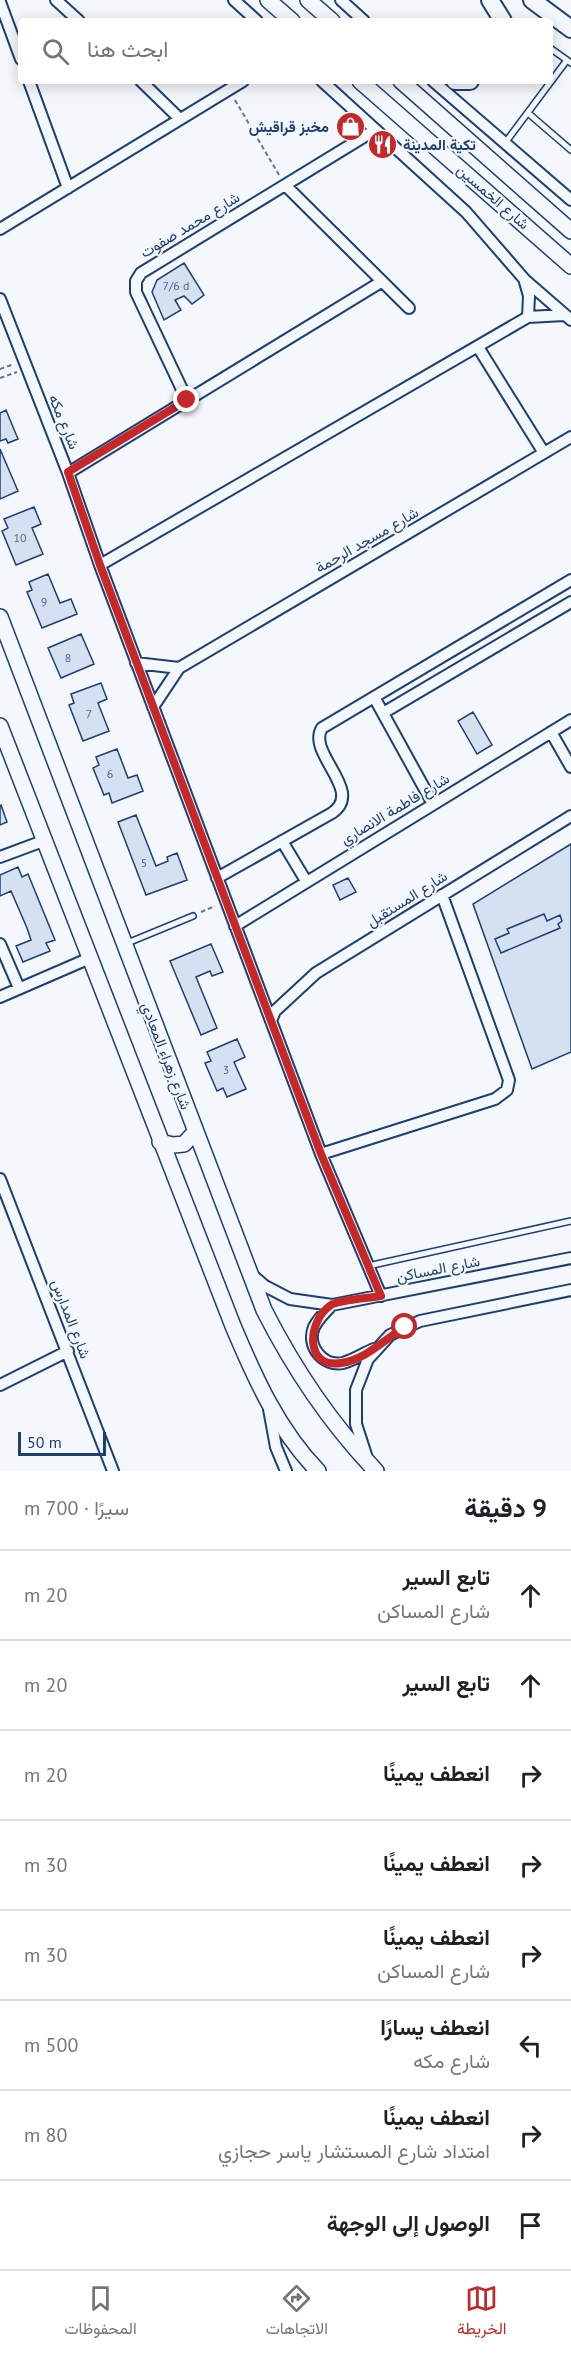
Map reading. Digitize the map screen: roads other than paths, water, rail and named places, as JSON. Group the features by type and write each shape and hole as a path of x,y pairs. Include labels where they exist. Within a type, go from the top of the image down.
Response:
{"main road":[{"path":"268,0 289,18"},
{"path":"308,0 329,18"},
{"path":"532,0 571,29"},
{"name":"شارع الخمسين","path":"363,84 571,266"},
{"name":"شارع الخمسين","path":"404,84 571,231"},
{"path":"447,157 464,136"},
{"name":"شارع زهراء المعادي","path":"0,617 248,1271 283,1348 305,1384 345,1438 372,1467"},
{"path":"0,726 219,1293 268,1403 288,1435 318,1471"},
{"path":"160,1142 173,1145 184,1144 195,1132"}],"street":[{"path":"56,0 76,18"},
{"path":"234,0 254,18"},
{"path":"341,0 361,18"},
{"path":"0,2 18,51"},
{"path":"30,84 68,188"},
{"path":"144,84 180,119"},
{"path":"0,229 238,84"},
{"path":"325,84 466,212 525,280 568,318"},
{"path":"436,84 571,200"},
{"name":"شارع محمد صفوت","path":"187,400 136,292 136,281 143,271 375,130"},
{"path":"285,185 409,308"},
{"path":"525,280 530,296 528,317"},
{"path":"68,472 381,282"},
{"name":"شارع مكه","path":"0,299 68,472 136,663 321,1154 381,1296"},
{"path":"100,565 528,317 568,318"},
{"path":"478,347 544,453"},
{"name":"شارع مسجد الرحمة","path":"153,707 178,668 571,437"},
{"path":"217,878 332,813 340,805 342,791 320,742 320,731 374,697 569,585"},
{"path":"384,713 571,602"},
{"path":"136,663 178,668"},
{"path":"374,697 432,804"},
{"name":"شارع فاطمة الانصاري","path":"235,926 571,720"},
{"path":"551,732 571,767"},
{"name":"شارع المستقبل","path":"271,1021 275,1011 316,973 571,816"},
{"path":"0,857 43,841"},
{"path":"282,841 306,881"},
{"path":"321,1154 495,1099 504,1094 509,1086 442,895"},
{"path":"0,944 19,988"},
{"path":"0,997 90,958"},
{"name":"شارع المدارس","path":"0,1179 113,1471"},
{"name":"شارع المساكن","path":"248,1271 265,1286 290,1299 318,1305 332,1305 571,1258"},
{"path":"332,1305 313,1330 313,1345 321,1357 327,1361 342,1363 378,1346 398,1331 420,1321 571,1290"},
{"path":"372,1467 356,1424 355,1407 361,1374 378,1346"},
{"path":"0,1385 68,1351"},
{"path":"268,1403 276,1447 286,1471"}],"lane":[{"path":"553,50 569,62 553,82"},
{"path":"505,143 551,84"},
{"path":"528,113 571,150"},
{"path":"124,945 192,916"},
{"path":"368,1266 571,1221"}],"place":[{"name":"مخبز قراقيش","path":"350,127"},
{"name":"تكية المدينة","path":"382,145"}]}
